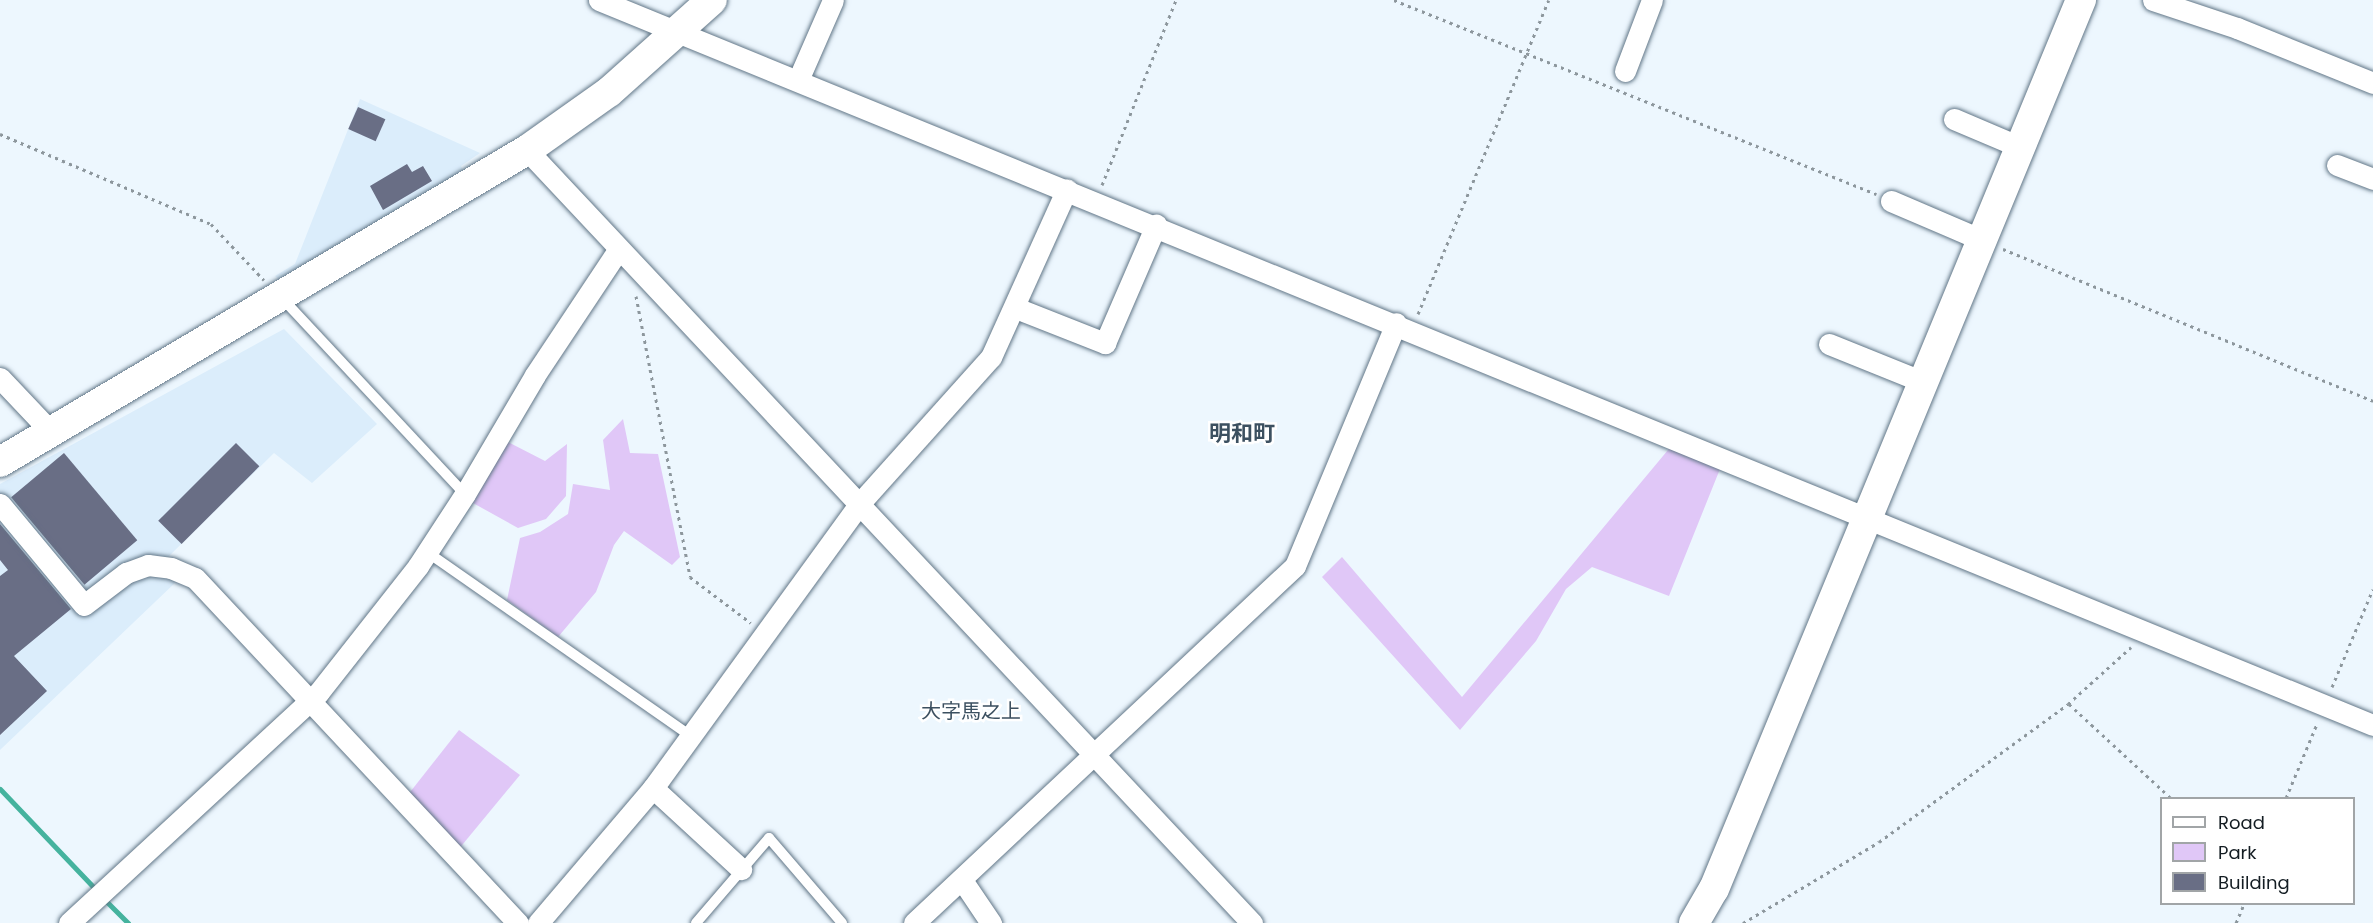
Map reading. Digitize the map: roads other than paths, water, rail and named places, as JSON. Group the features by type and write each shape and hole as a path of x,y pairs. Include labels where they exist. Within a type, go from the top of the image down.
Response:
{"street":[{"path":"599,0 1404,326 2373,725"},
{"path":"0,462 527,150 609,92 681,32 712,0"},
{"path":"802,71 832,0"},
{"path":"1624,71 1652,0"},
{"path":"1694,923 1714,890 2081,0"},
{"path":"2153,0 2237,28 2373,83"},
{"path":"1954,119 2020,147"},
{"path":"527,150 1252,923"},
{"path":"2337,165 2373,179"},
{"path":"538,923 653,788 860,503 991,357 1016,308 1066,189"},
{"path":"1891,201 1982,240"},
{"path":"1016,308 1105,343 1156,225"},
{"path":"69,923 307,700 319,692 427,552 465,494 535,375 624,256"},
{"path":"914,923 1294,566 1404,326"},
{"path":"1829,344 1923,382"},
{"path":"0,378 51,432"},
{"path":"0,504 84,604 126,573 148,565 171,568 195,578 518,923"},
{"path":"653,788 741,870"},
{"path":"962,880 991,923"}],"lane":[{"path":"279,296 465,494"},
{"path":"427,552 691,736"},
{"path":"696,923 770,838 842,923"}],"waterway":[{"path":"0,789 98,892"},
{"path":"104,899 128,923"}],"district":[{"name":"明和町","path":"1242,434"},
{"name":"大字馬之上","path":"971,711"}]}
